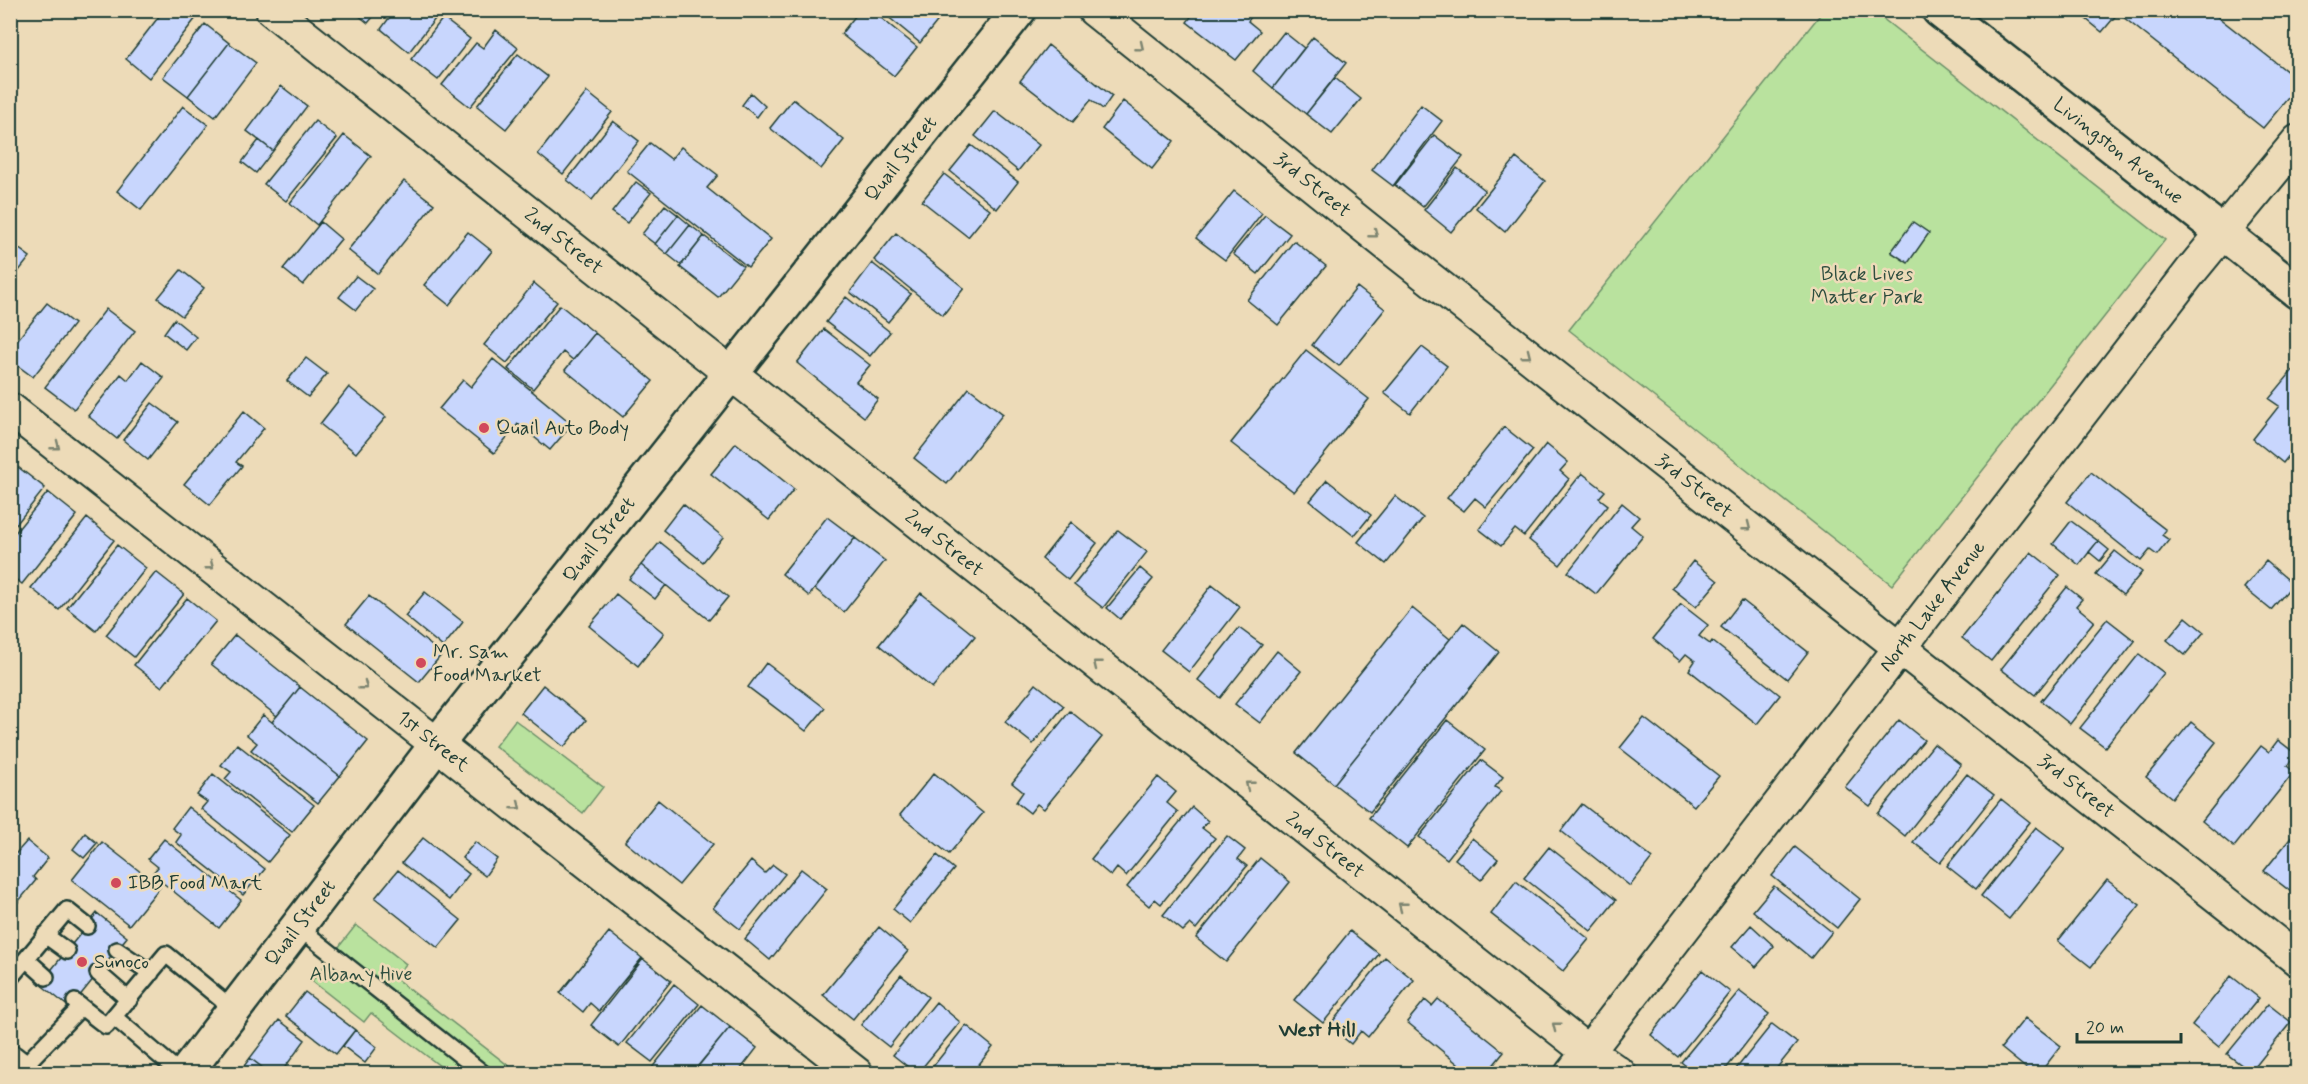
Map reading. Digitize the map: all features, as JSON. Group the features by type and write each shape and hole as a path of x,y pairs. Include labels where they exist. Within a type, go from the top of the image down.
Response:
{"street":[{"name":"2nd Street","path":"272,10 1292,820 1580,1063 1620,1074"},
{"name":"Quail Street","path":"183,1074 437,744 1019,10"},
{"name":"3rd Street","path":"1094,10 1400,255 2298,960"},
{"name":"Livingston Avenue","path":"1939,10 2298,292"},
{"name":"North Lake Avenue","path":"1580,1063 1899,647 2222,232 2298,141"},
{"name":"1st Street","path":"10,409 857,1074"}],"lane":[{"path":"10,978 67,910 87,926"},
{"path":"298,927 484,1074"},
{"path":"45,934 67,951"},
{"path":"117,950 151,973"},
{"path":"19,1068 78,1004 106,1026 166,954 234,1010"},
{"path":"26,959 46,977"},
{"path":"98,973 129,1000"},
{"path":"114,1017 183,1074"}],"green space":[{"name":"Black Lives Matter Park","path":"1823,11 1873,11 2165,240 1892,585 1569,330"},
{"path":"515,720 603,787 583,813 495,746"},
{"name":"Albany Hive","path":"356,925 406,964 395,978 518,1073 449,1073 371,1013 364,1022 312,981"}],"building":[{"path":"164,10 187,10 196,18 149,78 126,59"},
{"path":"352,10 379,10 368,23"},
{"path":"395,10 442,10 409,52 381,29"},
{"path":"860,10 871,10 917,47 894,76 841,34"},
{"path":"880,10 941,10 944,13 920,43"},
{"path":"1196,10 1256,10 1248,21 1260,31 1236,60 1187,22"},
{"path":"2075,10 2209,10 2298,80 2298,86 2263,128 2118,13 2102,32"},
{"path":"443,18 470,39 438,80 411,59"},
{"path":"205,24 229,43 188,96 163,77"},
{"path":"496,30 518,48 470,107 442,85 476,43 483,48"},
{"path":"1284,32 1304,48 1273,88 1253,71"},
{"path":"1313,37 1346,63 1306,114 1273,88"},
{"path":"229,43 256,63 215,117 188,96"},
{"path":"1048,45 1112,96 1103,109 1091,100 1073,122 1020,81"},
{"path":"518,54 548,77 506,129 477,106"},
{"path":"1335,78 1361,99 1332,134 1306,114"},
{"path":"281,86 307,106 273,151 247,131"},
{"path":"587,92 612,112 563,174 538,154"},
{"path":"751,93 765,106 757,117 742,105"},
{"path":"793,99 844,140 821,169 770,128"},
{"path":"1123,101 1174,141 1152,169 1102,129"},
{"path":"1421,105 1442,121 1393,186 1372,170"},
{"path":"183,106 208,125 141,210 117,191"},
{"path":"995,111 1039,145 1018,171 975,136"},
{"path":"315,121 337,138 286,201 264,184"},
{"path":"613,121 639,141 592,200 567,180"},
{"path":"344,135 371,156 317,225 290,203"},
{"path":"1434,135 1463,157 1423,207 1395,185"},
{"path":"259,140 273,151 256,173 242,162"},
{"path":"650,143 671,159 681,147 718,175 707,188 771,239 748,267 627,171"},
{"path":"971,145 1018,182 997,209 950,171"},
{"path":"1516,158 1545,181 1505,232 1476,208"},
{"path":"1457,168 1485,190 1451,232 1424,210"},
{"path":"944,174 990,210 968,237 922,201"},
{"path":"404,181 434,204 378,274 348,250"},
{"path":"636,182 651,193 627,223 612,212"},
{"path":"1234,191 1262,213 1225,260 1196,238"},
{"path":"665,205 678,215 655,244 642,234"},
{"path":"678,215 690,225 667,254 655,244"},
{"path":"1265,215 1290,234 1258,274 1233,254"},
{"path":"321,222 341,239 303,285 283,269"},
{"path":"1913,222 1929,233 1908,263 1891,252"},
{"path":"690,225 704,236 681,265 667,254"},
{"path":"468,232 492,251 449,305 424,285"},
{"path":"896,233 964,288 943,315 874,260"},
{"path":"704,236 743,266 718,297 680,267"},
{"path":"1294,241 1326,266 1278,325 1247,300"},
{"path":"10,242 30,257 10,282"},
{"path":"872,263 911,294 888,322 850,292"},
{"path":"181,270 204,288 182,316 158,298"},
{"path":"356,276 373,289 356,310 339,297"},
{"path":"534,283 557,302 507,363 484,345"},
{"path":"1357,287 1385,309 1339,366 1312,345"},
{"path":"846,297 890,332 870,356 826,322"},
{"path":"47,303 74,324 33,377 10,360 10,349"},
{"path":"560,305 595,333 573,360 563,352 533,389 508,369"},
{"path":"106,309 135,331 74,409 45,387"},
{"path":"174,319 196,337 186,350 164,333"},
{"path":"824,329 870,365 856,382 878,399 864,417 797,363"},
{"path":"595,333 653,381 623,417 565,370"},
{"path":"1422,347 1447,366 1410,413 1384,393"},
{"path":"1306,350 1369,399 1294,492 1231,443"},
{"path":"306,358 327,374 308,397 287,381"},
{"path":"493,359 572,424 550,450 518,424 494,453 439,409 463,380 471,387"},
{"path":"142,361 164,378 117,439 88,416 121,374 128,380"},
{"path":"2298,364 2298,444 2283,463 2253,439 2279,406 2269,399"},
{"path":"349,387 386,417 356,453 320,424"},
{"path":"969,388 1003,414 947,484 914,458"},
{"path":"152,403 178,422 148,460 123,440"},
{"path":"244,411 264,428 236,462 242,466 210,505 184,484"},
{"path":"1504,427 1533,450 1486,507 1475,498 1464,511 1447,498"},
{"path":"736,443 794,489 769,520 711,474"},
{"path":"1546,444 1568,462 1560,471 1569,479 1524,536 1515,529 1501,546 1479,529"},
{"path":"10,457 18,463 10,473"},
{"path":"18,467 45,488 10,532 10,476"},
{"path":"2091,472 2166,530 2162,535 2169,540 2157,555 2150,550 2141,561 2067,502"},
{"path":"1582,473 1605,491 1599,498 1608,505 1560,565 1529,540"},
{"path":"1327,480 1371,515 1354,536 1310,501"},
{"path":"48,492 77,515 22,584 10,575 10,539"},
{"path":"1395,496 1423,518 1386,564 1358,542"},
{"path":"1622,503 1639,517 1631,526 1643,536 1596,594 1568,572"},
{"path":"683,504 723,537 703,562 663,530"},
{"path":"827,517 855,538 809,596 782,574"},
{"path":"87,518 114,540 59,610 31,588"},
{"path":"2071,521 2098,541 2079,565 2053,544"},
{"path":"1071,522 1097,543 1068,580 1042,559"},
{"path":"1118,530 1147,552 1103,608 1074,585"},
{"path":"855,538 885,561 844,612 815,589"},
{"path":"2098,541 2109,550 2100,561 2089,552"},
{"path":"660,542 728,597 709,620 641,565"},
{"path":"117,545 146,568 96,631 67,608"},
{"path":"2115,551 2142,572 2123,595 2096,574"},
{"path":"2031,552 2060,575 1991,661 1962,638"},
{"path":"1693,561 1718,581 1696,607 1672,588"},
{"path":"2266,561 2293,584 2271,610 2244,588"},
{"path":"641,565 666,585 655,599 629,579"},
{"path":"1140,568 1153,579 1120,619 1107,608"},
{"path":"156,572 184,594 134,657 106,635"},
{"path":"1212,585 1240,607 1189,672 1161,650"},
{"path":"2067,587 2082,599 2076,606 2094,621 2035,695 2001,669"},
{"path":"425,592 463,622 443,647 405,616"},
{"path":"921,593 975,636 932,688 879,645"},
{"path":"616,594 664,633 638,666 589,626"},
{"path":"369,596 442,654 419,682 346,624"},
{"path":"187,598 216,621 162,687 134,665"},
{"path":"1742,600 1808,652 1787,679 1721,627"},
{"path":"1681,604 1708,625 1699,636 1710,644 1712,641 1780,695 1757,724 1689,670 1695,661 1686,654 1680,661 1653,639"},
{"path":"1412,608 1450,639 1334,784 1296,753"},
{"path":"2186,617 2204,632 2185,655 2167,640"},
{"path":"2107,619 2135,641 2070,724 2041,701"},
{"path":"1463,623 1499,652 1370,812 1334,784"},
{"path":"1239,628 1262,645 1220,698 1198,680"},
{"path":"235,635 300,687 277,716 211,664"},
{"path":"1277,651 1301,671 1260,723 1235,704"},
{"path":"2139,654 2164,673 2105,747 2080,728"},
{"path":"766,663 825,708 806,731 748,687"},
{"path":"1036,684 1064,706 1033,744 1005,722"},
{"path":"543,685 586,720 564,747 521,713"},
{"path":"300,687 368,741 340,776 272,722"},
{"path":"1070,711 1102,737 1044,809 1037,804 1030,813 1016,802 1023,792 1012,783"},
{"path":"263,715 340,776 318,803 251,750 257,743 247,735"},
{"path":"1644,718 1719,776 1694,806 1620,748"},
{"path":"1447,720 1485,750 1407,848 1369,818"},
{"path":"1899,720 1924,740 1870,806 1845,787"},
{"path":"2191,722 2216,742 2172,798 2146,777"},
{"path":"2278,740 2296,754 2287,766 2294,772 2234,847 2202,821 2261,746 2269,752"},
{"path":"237,744 314,805 292,832 225,779 231,772 221,765"},
{"path":"1934,744 1961,765 1905,836 1878,814"},
{"path":"1481,760 1503,777 1495,787 1501,791 1447,859 1419,837"},
{"path":"934,773 983,813 949,854 900,815"},
{"path":"213,774 290,835 268,862 201,809 207,802 197,795"},
{"path":"1967,774 1994,795 1940,863 1913,842"},
{"path":"1158,777 1176,792 1167,803 1178,812 1126,876 1117,868 1111,876 1091,859"},
{"path":"2001,799 2030,822 1976,889 1947,866"},
{"path":"658,800 713,844 679,885 625,842"},
{"path":"1582,804 1652,858 1630,886 1561,831"},
{"path":"188,807 265,869 243,895 176,842 181,835 172,828"},
{"path":"1192,807 1208,821 1202,828 1215,838 1161,904 1155,899 1149,906 1127,887"},
{"path":"2036,827 2065,849 2009,919 1981,896"},
{"path":"2298,829 2298,892 2295,895 2264,871"},
{"path":"85,833 97,843 84,858 73,849"},
{"path":"1227,836 1245,850 1238,859 1247,866 1196,929 1190,924 1183,931 1163,915"},
{"path":"423,838 469,874 449,900 402,863"},
{"path":"1472,838 1498,859 1481,880 1455,859"},
{"path":"164,839 241,900 219,928 152,874 158,867 148,859"},
{"path":"27,841 48,858 33,877 36,880 10,912 10,860"},
{"name":"IBB Food Mart","path":"102,842 160,887 129,925 72,880"},
{"path":"475,842 497,859 485,876 462,858"},
{"path":"1549,847 1616,900 1591,931 1524,878"},
{"path":"1795,847 1860,899 1837,928 1772,876"},
{"path":"937,855 954,869 910,923 893,909"},
{"path":"1260,858 1290,882 1226,962 1196,938"},
{"path":"751,861 765,873 773,865 785,874 740,929 713,908"},
{"path":"801,869 827,889 770,960 745,939"},
{"path":"398,870 461,920 438,948 375,898"},
{"path":"2107,880 2140,905 2091,967 2058,941"},
{"path":"1516,881 1589,939 1563,971 1491,914"},
{"path":"1774,886 1832,932 1811,958 1753,911"},
{"name":"Sunoco","path":"97,913 127,937 70,1008 40,984"},
{"path":"1751,925 1774,946 1756,967 1732,947"},
{"path":"879,927 908,951 853,1019 823,995"},
{"path":"1350,931 1379,954 1323,1023 1294,1000"},
{"path":"609,932 642,958 599,1011 590,1003 583,1012 560,993"},
{"path":"1385,957 1414,980 1368,1037 1361,1031 1351,1044 1329,1026"},
{"path":"643,959 671,981 619,1047 591,1025"},
{"path":"1702,970 1730,992 1678,1057 1651,1035"},
{"path":"901,975 928,997 889,1047 861,1025"},
{"path":"2231,976 2259,998 2219,1047 2192,1025"},
{"path":"674,984 699,1004 652,1062 627,1043"},
{"path":"1739,991 1769,1014 1722,1074 1696,1074 1681,1062"},
{"path":"305,992 355,1030 336,1054 286,1016"},
{"path":"1438,999 1504,1052 1486,1074 1470,1074 1407,1022 1425,1000 1432,1006"},
{"path":"936,1002 960,1022 917,1074 893,1055"},
{"path":"2268,1004 2291,1022 2251,1072 2227,1054"},
{"path":"702,1005 730,1027 692,1074 647,1074"},
{"path":"2025,1018 2061,1046 2039,1074 2033,1074 2001,1048"},
{"path":"279,1020 305,1040 280,1074 271,1074 250,1058"},
{"path":"1772,1024 1797,1043 1772,1074 1732,1074"},
{"path":"966,1025 993,1047 971,1074 927,1074"},
{"path":"730,1027 757,1048 737,1074 707,1074 698,1066"},
{"path":"355,1030 377,1047 365,1063 343,1046"},
{"path":"250,1058 271,1074 238,1074"}],"place":[{"name":"Quail Auto Body","path":"484,428"},
{"name":"Mr. Sam Food Market","path":"421,663"},
{"name":"IBB Food Mart","path":"116,883"},
{"name":"Sunoco","path":"82,962"}],"district":[{"name":"West Hill","path":"1317,1030"}]}
